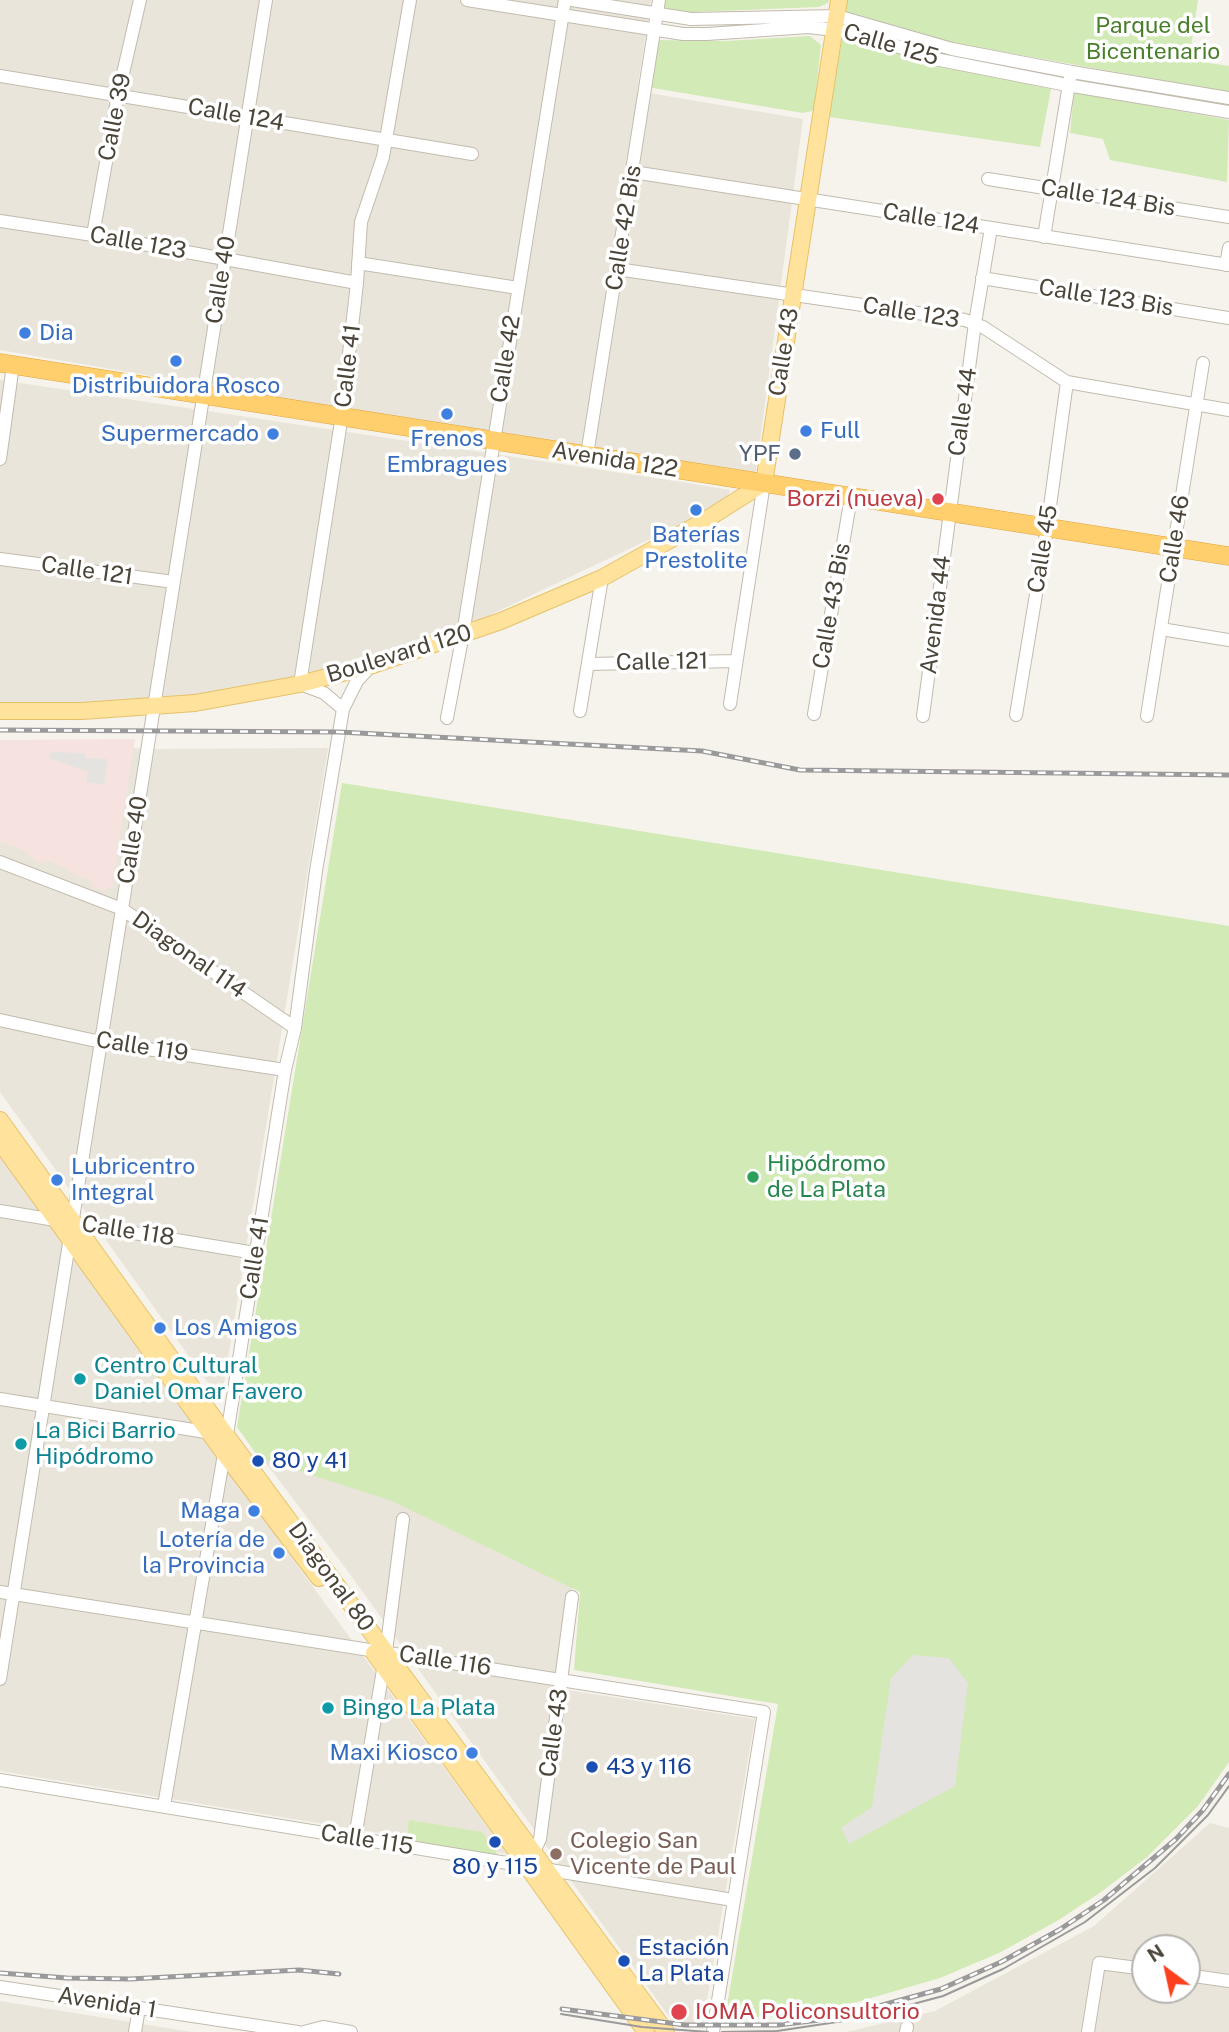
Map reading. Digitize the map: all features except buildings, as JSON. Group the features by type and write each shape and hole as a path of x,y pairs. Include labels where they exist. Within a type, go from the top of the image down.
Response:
{"highway":[{"name":"Avenida 122","path":"6,364 1229,556"}],"main road":[{"name":"Calle 43","path":"764,484 837,15"},
{"name":"Boulevard 120","path":"0,711 82,711 223,699 300,684 373,665 501,621 602,578 704,522 764,484"},
{"name":"Diagonal 80","path":"0,1120 67,1227 209,1432 381,1656"},
{"name":"Diagonal 80","path":"0,1142 226,1435 381,1656 530,1859 646,2032"},
{"name":"Diagonal 80","path":"530,1859 547,1870 666,2032"}],"street":[{"name":"Calle 39","path":"93,235 118,95 139,0"},
{"name":"Calle 40","path":"0,1679 43,1406 67,1227 101,1042 266,0"},
{"name":"Calle 41","path":"300,684 342,415 363,211 383,157 410,0"},
{"name":"Calle 125","path":"467,0 683,34 808,27 837,15"},
{"name":"Calle 42","path":"447,718 463,634 565,0"},
{"name":"Calle 125","path":"572,0 691,19 837,15 953,49 1069,78 1229,112"},
{"name":"Calle 42 Bis","path":"587,455 659,0"},
{"name":"Calle 124","path":"0,76 472,154"},
{"name":"Calle 125","path":"1069,78 1229,98"},
{"path":"1044,237 1069,78"},
{"name":"Calle 124","path":"633,172 1228,265"},
{"name":"Calle 124 Bis","path":"988,179 1229,217"},
{"name":"Calle 123","path":"0,221 93,235 357,283"},
{"name":"Calle 44","path":"949,513 991,228"},
{"path":"1228,265 1229,248"},
{"path":"358,263 518,288"},
{"name":"Calle 123","path":"617,269 975,323 1067,382 1229,410"},
{"name":"Calle 123 Bis","path":"982,278 1229,318"},
{"name":"Calle 46","path":"1147,716 1203,363"},
{"path":"0,458 6,364"},
{"name":"Calle 45","path":"1016,715 1047,528 1067,382"},
{"name":"Calle 43","path":"730,704 764,484"},
{"name":"Calle 43 Bis","path":"814,714 851,497"},
{"name":"Avenida 44","path":"923,716 949,513"},
{"name":"Calle 121","path":"0,559 174,582"},
{"path":"580,711 602,578"},
{"path":"1161,629 1229,639"},
{"name":"Calle 121","path":"588,664 736,661"},
{"name":"Calle 41","path":"164,1806 285,1070 295,1028 316,871 343,709 356,681 373,665"},
{"path":"300,684 324,693 343,709"},
{"name":"Diagonal 114","path":"0,862 122,909 295,1028"},
{"name":"Calle 119","path":"0,1020 101,1042 285,1070"},
{"name":"Calle 118","path":"0,1212 67,1227 256,1253"},
{"path":"0,1399 226,1435"},
{"path":"355,1838 403,1519"},
{"name":"Calle 116","path":"0,1592 381,1656 764,1713 733,1900"},
{"name":"Calle 43","path":"530,1859 540,1839 572,1597"},
{"name":"Calle 115","path":"0,1780 355,1838 530,1859"},
{"path":"547,1870 733,1900 713,2032"},
{"path":"1088,2032 1099,1962 1131,1967"},
{"path":"1201,1977 1229,1981"},
{"name":"Avenida 1","path":"0,1987 298,2032"},
{"path":"135,2032 139,2008"},
{"path":"304,2032 323,2027 351,2032"}],"shaded area":[{"path":"0,0 651,0 637,91 803,119 756,471 744,478 0,350"},
{"path":"0,380 730,490 726,503 473,623 315,673 161,703 0,708"},
{"path":"135,739 112,886 104,891 92,886 93,882 68,871 69,869 46,860 44,864 27,856 28,852 0,842 0,740"},
{"path":"0,744 157,749 328,748 221,1401 0,1092"},
{"path":"50,752 85,753 86,758 108,759 104,785 86,782 88,772 49,758"},
{"path":"0,1156 507,1854 0,1771"},
{"path":"256,1450 398,1496 573,1586 554,1688 755,1719 703,2023 673,2022 344,1566"},
{"path":"913,1655 949,1658 968,1683 955,1786 849,1844 841,1828 872,1807 891,1678"},
{"path":"1210,1823 1229,1828 1229,2032 846,2032 935,2011 1094,1926"},
{"path":"0,2001 192,2032 0,2032"}],"green space":[{"path":"665,0 829,0 819,7 668,13 664,9"},
{"name":"Parque del Bicentenario","path":"845,0 1198,0 1189,60 1229,66 1229,92 941,41 843,13"},
{"path":"810,36 821,45 812,111 803,113 647,87 657,40 726,41"},
{"path":"842,39 894,49 935,63 1051,89 1040,147 829,117"},
{"path":"1074,92 1229,120 1227,182 1110,160 1103,139 1070,133"},
{"name":"Hipódromo de La Plata","path":"342,783 1229,926 1229,1762 1198,1806 1147,1857 1057,1921 999,1953 940,1978 857,2002 777,2017 725,2018 778,1704 574,1670 580,1592 392,1501 259,1458 237,1427"},
{"path":"409,1820 482,1832 498,1855 407,1841"}],"tram line":[{"path":"722,2032 777,2031 857,2019 943,1996 1003,1969 1085,1922 1155,1868 1208,1815 1229,1786"},
{"path":"561,2014 642,2027 708,2032"}],"railway":[{"path":"0,730 339,732 702,751 800,770 1229,775"},
{"path":"562,2009 685,2025 778,2025 857,2012 941,1989 1001,1962 1059,1930 1104,1900 1176,1839 1203,1810 1229,1774"},
{"path":"0,1973 130,1979 299,1970 339,1974"}],"place":[{"name":"Dia","path":"25,333"},
{"name":"Distribuidora Rosco","path":"176,361"},
{"name":"Frenos Embragues","path":"447,414"},
{"name":"Full","path":"806,431"},
{"name":"Supermercado","path":"273,434"},
{"name":"YPF","path":"795,454"},
{"name":"Borzi (nueva)","path":"938,499"},
{"name":"Baterías Prestolite","path":"696,510"},
{"name":"Hipódromo de La Plata","path":"753,1177"},
{"name":"Lubricentro Integral","path":"57,1180"},
{"name":"Los Amigos","path":"160,1328"},
{"name":"Centro Cultural Daniel Omar Favero","path":"80,1379"},
{"name":"La Bici Barrio Hipódromo","path":"21,1444"},
{"name":"80 y 41","path":"258,1461"},
{"name":"Maga","path":"254,1511"},
{"name":"Lotería de la Provincia","path":"279,1553"},
{"name":"Bingo La Plata","path":"328,1708"},
{"name":"Maxi Kiosco","path":"472,1753"},
{"name":"43 y 116","path":"592,1767"},
{"name":"80 y 115","path":"495,1842"},
{"name":"Colegio San Vicente de Paul","path":"556,1854"},
{"name":"Estación La Plata","path":"624,1961"},
{"name":"IOMA Policonsultorio","path":"679,2012"}]}
